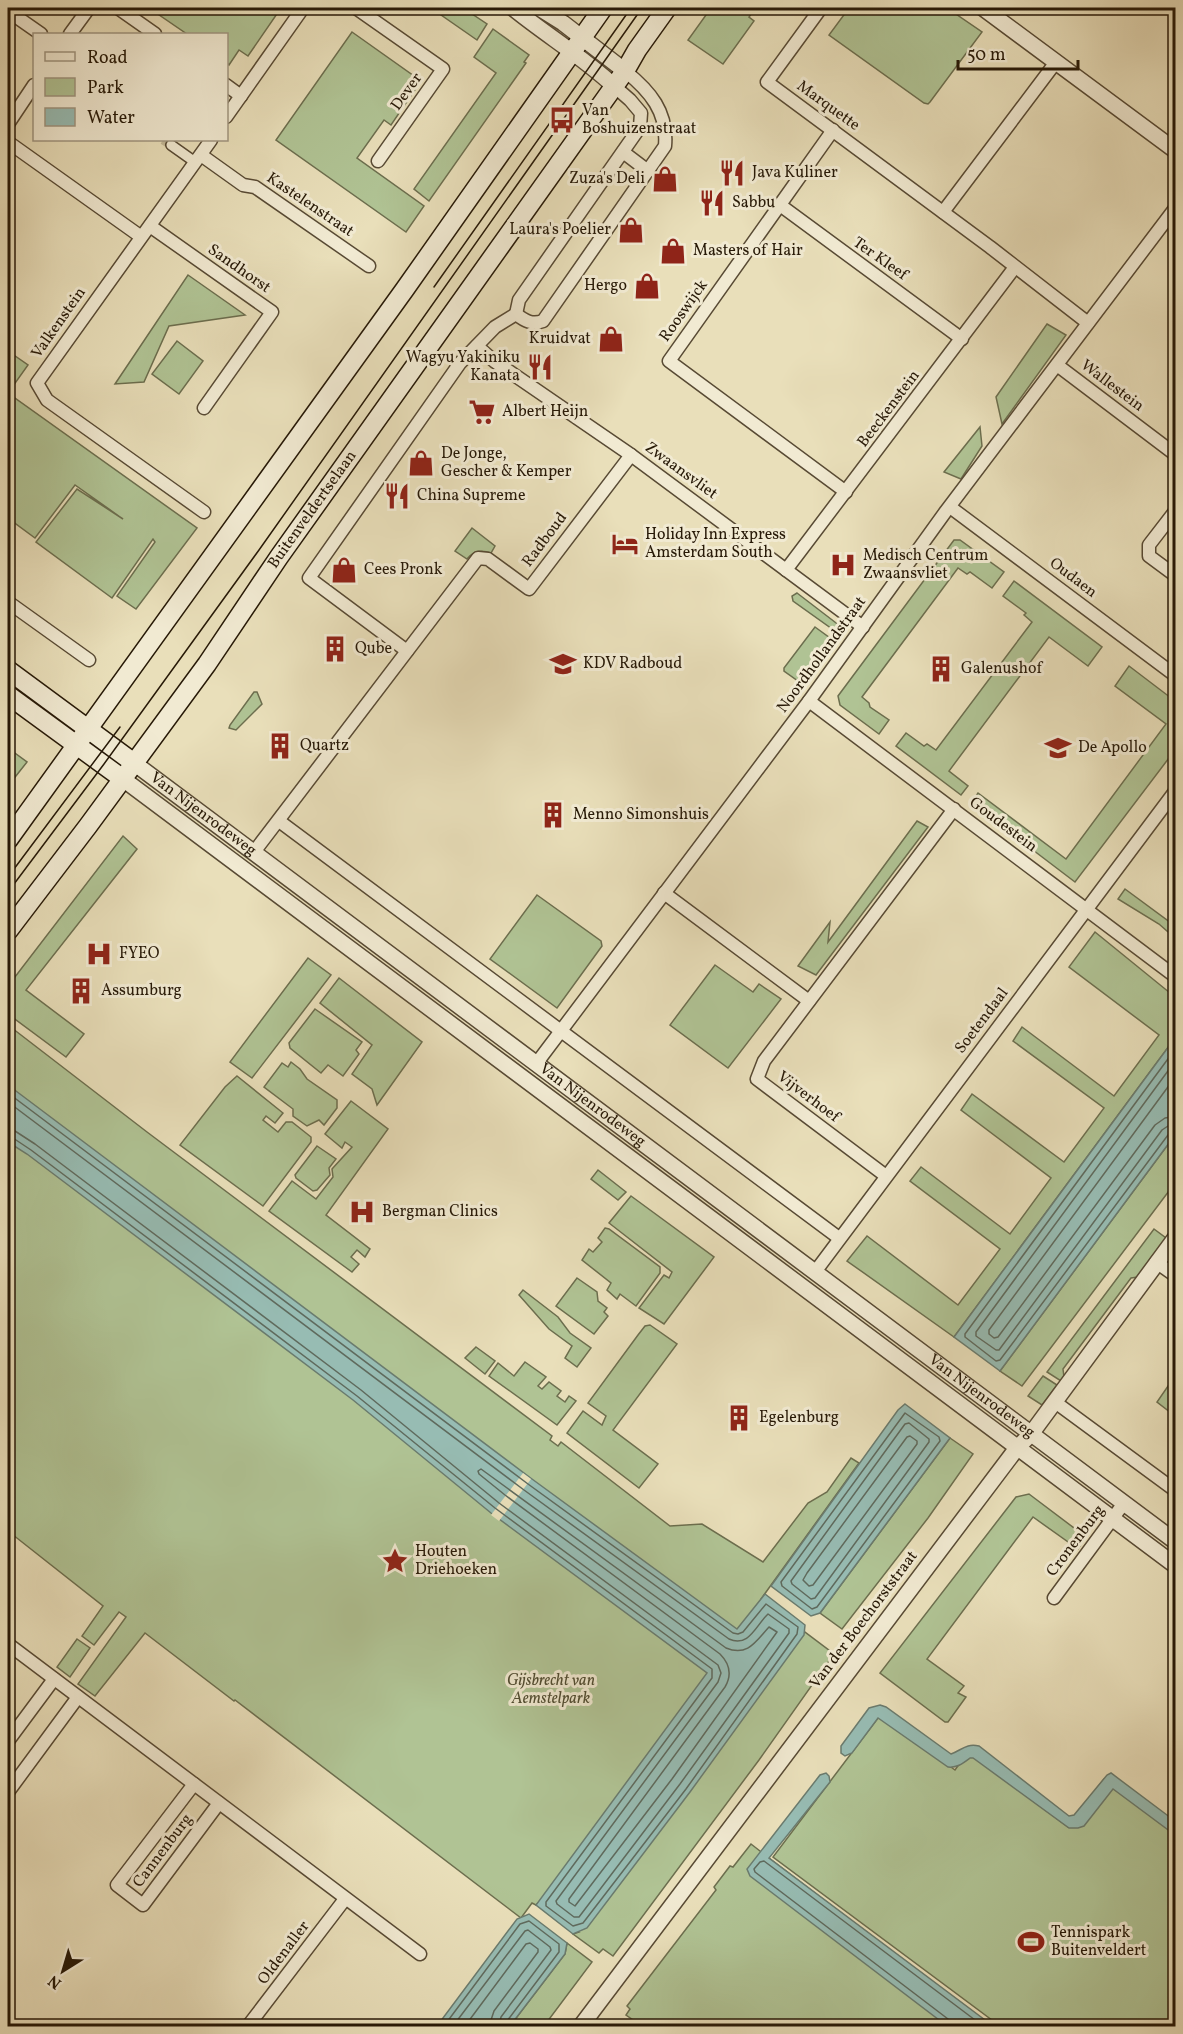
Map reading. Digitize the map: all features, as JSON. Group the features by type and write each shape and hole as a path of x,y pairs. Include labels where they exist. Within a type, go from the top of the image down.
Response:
{"main road":[{"path":"8,840 405,289 603,8"},
{"name":"Buitenveldertselaan","path":"8,931 207,664 279,557 667,8"},
{"name":"Van Nijenrodeweg","path":"8,670 134,763"},
{"name":"Van Nijenrodeweg","path":"8,695 123,779"}],"street":[{"path":"71,33 88,8"},
{"path":"118,8 154,33"},
{"path":"228,114 303,8"},
{"name":"Dever","path":"356,8 443,69 378,161"},
{"path":"513,8 540,30 577,45"},
{"path":"407,651 309,578 460,363 495,327 516,314 519,300 640,127 642,119 641,113 619,78 577,45 539,8"},
{"name":"Marquette","path":"821,8 767,82 1088,323"},
{"path":"983,8 1176,151"},
{"path":"8,11 40,33"},
{"path":"943,212 1056,62"},
{"path":"516,314 529,322 543,321 665,146 664,119 652,96 641,84 619,78"},
{"path":"8,124 33,86"},
{"path":"228,86 241,96"},
{"name":"Rooswijck","path":"833,130 669,362 846,492"},
{"name":"Valkenstein","path":"204,512 47,400 37,383 140,236 150,226 210,141"},
{"path":"8,142 140,236"},
{"name":"Kastelenstraat","path":"171,145 243,185 255,187 369,266"},
{"path":"623,152 648,171"},
{"name":"Ter Kleef","path":"780,205 962,339"},
{"name":"Noordhollandstraat","path":"536,1064 1176,207"},
{"name":"Sandhorst","path":"150,226 272,312 204,408"},
{"name":"Beeckenstein","path":"786,570 1015,267"},
{"name":"Zwaansvliet","path":"477,346 494,361 631,455 863,627"},
{"name":"Wallestein","path":"1057,365 1176,455"},
{"name":"Radboud","path":"254,852 478,558 488,559 529,589 631,455"},
{"name":"Oudaen","path":"950,507 1176,676"},
{"path":"1176,510 1149,545 1149,556 1176,576"},
{"path":"8,603 89,660"},
{"name":"Goudestein","path":"809,701 1176,977"},
{"name":"Van Nijenrodeweg","path":"134,763 1176,1542"},
{"name":"Van Nijenrodeweg","path":"123,779 1176,1566"},
{"name":"Soetendaal","path":"815,1272 1176,790"},
{"name":"Vijverhoef","path":"886,1176 757,1079 764,1061 954,809"},
{"path":"279,821 839,1238"},
{"path":"664,893 809,1001"},
{"name":"Van der Boechorststraat","path":"581,2026 1017,1448 1032,1434 1176,1236"},
{"path":"1156,1262 1176,1276"},
{"path":"1055,1401 1176,1491"},
{"name":"Cronenburg","path":"1054,1598 1124,1503"},
{"path":"8,1644 420,1954"},
{"path":"8,1741 54,1679"},
{"path":"8,1792 78,1697"},
{"name":"Cannenburg","path":"194,1784 117,1885 143,1905 219,1803"},
{"name":"Oldenaller","path":"248,2026 345,1899"}],"green space":[{"path":"149,8 281,8 248,56 239,50 229,65 228,33 186,33"},
{"path":"431,8 463,8 487,24 477,40"},
{"path":"711,8 763,8 759,13 754,10 749,17 754,21 723,64 688,40"},
{"path":"849,8 947,8 982,32 928,104 829,35"},
{"path":"493,29 529,55 524,62 526,63 429,201 414,189 496,73 474,57"},
{"path":"352,32 421,81 391,125 384,120 357,158 424,206 406,232 276,140"},
{"path":"188,275 245,315 169,326 144,382 115,384"},
{"path":"1047,324 1066,335 1002,424 996,397"},
{"path":"177,341 203,361 179,394 152,374"},
{"path":"8,351 28,365 8,393"},
{"path":"8,393 197,528 136,609 117,596 155,542 153,539 112,598 36,542 77,489 123,519 75,485 35,538 8,518"},
{"path":"980,427 982,446 961,479 944,472"},
{"path":"472,528 495,546 491,553 477,552 467,559 455,551"},
{"path":"954,540 960,540 1004,572 992,588 970,572 967,574 958,568 862,697 870,707 889,720 879,734 840,705 838,696"},
{"path":"1014,581 1102,647 1088,666 1049,637 949,771 968,786 961,795 896,746 906,733 924,746 927,744 936,750 1032,622 1024,615 1026,613 1003,596"},
{"path":"797,593 840,626 839,631 835,631 793,601 792,596"},
{"path":"815,627 830,638 831,642 802,681 798,681 784,671 784,668"},
{"path":"1129,666 1175,701 1175,750 1075,882 971,803 978,793 1066,859 1166,724 1115,686"},
{"path":"254,692 257,692 262,704 236,730 229,728 230,725"},
{"path":"8,748 27,762 8,786"},
{"path":"917,821 928,827 816,975 798,966 830,922 828,942"},
{"path":"123,836 137,849 26,990 84,1034 66,1057 8,1014 8,986"},
{"path":"1125,889 1175,926 1175,938 1159,924 1118,899"},
{"path":"537,895 601,941 602,946 557,1008 490,959"},
{"path":"1095,932 1175,997 1175,1038 954,1337 847,1261 867,1236 958,1305 1000,1249 910,1181 921,1167 1010,1234 1051,1178 961,1110 972,1094 1064,1162 1104,1108 1013,1041 1022,1027 1114,1096 1159,1035 1069,967"},
{"path":"308,958 331,975 252,1078 230,1062"},
{"path":"715,965 753,992 759,984 781,999 728,1068 670,1025"},
{"path":"339,978 422,1042 377,1105 372,1089 352,1074 372,1045 320,1003"},
{"path":"315,1009 362,1042 356,1050 359,1054 343,1076 328,1065 321,1073 290,1048 289,1043"},
{"name":"Gijsbrecht van Aemstelpark","path":"8,1025 552,1436 550,1440 558,1446 561,1442 670,1526 702,1524 763,1562 808,1503 827,1492 851,1458 859,1463 761,1599 834,1654 759,1760 613,1956 603,1949 599,1953 573,1934 579,1932 539,1902 536,1905 532,1903 521,1918 145,1633 95,1696 78,1684 126,1617 119,1612 94,1645 82,1636 103,1606 8,1531"},
{"path":"291,1062 307,1079 337,1100 337,1108 324,1125 319,1120 307,1126 293,1116 293,1109 264,1087 282,1063 288,1067"},
{"path":"237,1076 283,1113 275,1123 266,1116 263,1120 278,1132 286,1122 292,1122 311,1137 311,1142 263,1206 180,1145 225,1087"},
{"path":"351,1101 388,1129 326,1215 370,1249 365,1257 357,1250 351,1257 359,1264 352,1272 269,1211 292,1181 316,1199 333,1177 332,1169 352,1147 345,1142 342,1148 325,1134"},
{"path":"1175,1135 1175,1183 1022,1386 1000,1371"},
{"path":"317,1146 336,1159 329,1168 330,1175 317,1190 313,1191 295,1175"},
{"path":"598,1170 626,1192 618,1200 591,1179"},
{"path":"631,1196 714,1257 664,1324 639,1308 664,1275 669,1278 672,1272 609,1223"},
{"path":"605,1228 660,1267 660,1273 636,1306 620,1294 617,1299 607,1290 611,1283 582,1260 589,1249 593,1252 602,1242 598,1238"},
{"path":"1154,1229 1166,1238 1138,1277 1131,1278 1063,1369 1064,1377 1061,1381 1047,1372"},
{"path":"577,1278 597,1292 598,1301 607,1308 604,1312 608,1316 594,1334 556,1306"},
{"path":"523,1290 558,1317 570,1333 591,1348 577,1367 565,1358 572,1346 549,1329 519,1295"},
{"path":"650,1325 677,1344 613,1430 658,1464 639,1488 567,1433 583,1411 602,1425 606,1416 588,1403 645,1326"},
{"path":"476,1347 495,1361 485,1374 465,1358"},
{"path":"525,1362 546,1377 538,1386 542,1389 549,1382 561,1391 557,1396 565,1402 569,1396 576,1401 557,1425 489,1376 498,1363 514,1376"},
{"path":"1043,1376 1057,1385 1042,1405 1028,1396"},
{"path":"1175,1376 1175,1416 1157,1402"},
{"path":"950,1438 973,1454 928,1518 842,1629 820,1613"},
{"path":"1029,1494 1086,1537 1078,1549 1033,1517 927,1659 964,1686 958,1693 966,1697 948,1722 945,1722 880,1673 1016,1497"},
{"path":"77,1639 90,1648 70,1677 57,1667"},
{"name":"Tennispark Buitenveldert","path":"883,1717 955,1770 968,1752 1068,1827 1104,1779 1175,1833 1175,2026 1000,2026 773,1857 878,1718"},
{"path":"751,1844 989,2026 642,2026 626,2015 630,2009 627,2006 716,1890 714,1887 730,1866 733,1867"},
{"path":"567,1943 592,1962 544,2026 510,2026 565,1954"}],"water":[{"path":"1175,1038 1175,1135 1000,1371 954,1337"},
{"path":"8,1085 532,1479 737,1629 765,1594 805,1625 804,1635 690,1792 587,1928 573,1934 536,1905 707,1673 491,1513 353,1400 8,1142"},
{"path":"905,1404 950,1438 820,1613 811,1616 771,1586 898,1410"},
{"path":"880,1705 951,1754 967,1746 979,1746 1069,1816 1074,1815 1111,1773 1175,1821 1175,1835 1113,1789 1084,1826 1069,1828 973,1758 957,1766 948,1767 878,1718 852,1753 845,1756 841,1753 841,1746 869,1708"},
{"path":"826,1773 830,1782 769,1858 993,2026 947,2026 750,1876 747,1869 820,1775"},
{"path":"529,1914 567,1943 565,1954 510,2026 437,2026 517,1919"}],"pier":[{"path":"523,1473 531,1479 499,1521 491,1515"}],"tunnel":[{"path":"165,141 171,145"}],"tram line":[{"path":"434,287 631,8"},
{"path":"8,892 259,550 642,8"},
{"path":"8,877 120,727"}],"place":[{"name":"Van Boshuizenstraat","path":"562,120"},
{"name":"Java Kuliner","path":"732,173"},
{"name":"Zuza's Deli","path":"665,179"},
{"name":"Sabbu","path":"712,203"},
{"name":"Laura's Poelier","path":"631,230"},
{"name":"Masters of Hair","path":"673,251"},
{"name":"Hergo","path":"647,286"},
{"name":"Kruidvat","path":"611,339"},
{"name":"Wagyu Yakiniku Kanata","path":"540,367"},
{"name":"Albert Heijn","path":"482,412"},
{"name":"De Jonge, Gescher & Kemper","path":"421,463"},
{"name":"China Supreme","path":"397,496"},
{"name":"Holiday Inn Express Amsterdam South","path":"625,544"},
{"name":"Medisch Centrum Zwaansvliet","path":"843,565"},
{"name":"Cees Pronk","path":"344,570"},
{"name":"Qube","path":"335,649"},
{"name":"KDV Radboud","path":"563,664"},
{"name":"Galenushof","path":"941,669"},
{"name":"Quartz","path":"280,746"},
{"name":"De Apollo","path":"1058,748"},
{"name":"Menno Simonshuis","path":"553,815"},
{"name":"FYEO","path":"99,954"},
{"name":"Assumburg","path":"81,991"},
{"name":"Bergman Clinics","path":"362,1212"},
{"name":"Egelenburg","path":"739,1418"},
{"name":"Houten Driehoeken","path":"395,1561"},
{"name":"Tennispark Buitenveldert","path":"1031,1942"}]}
